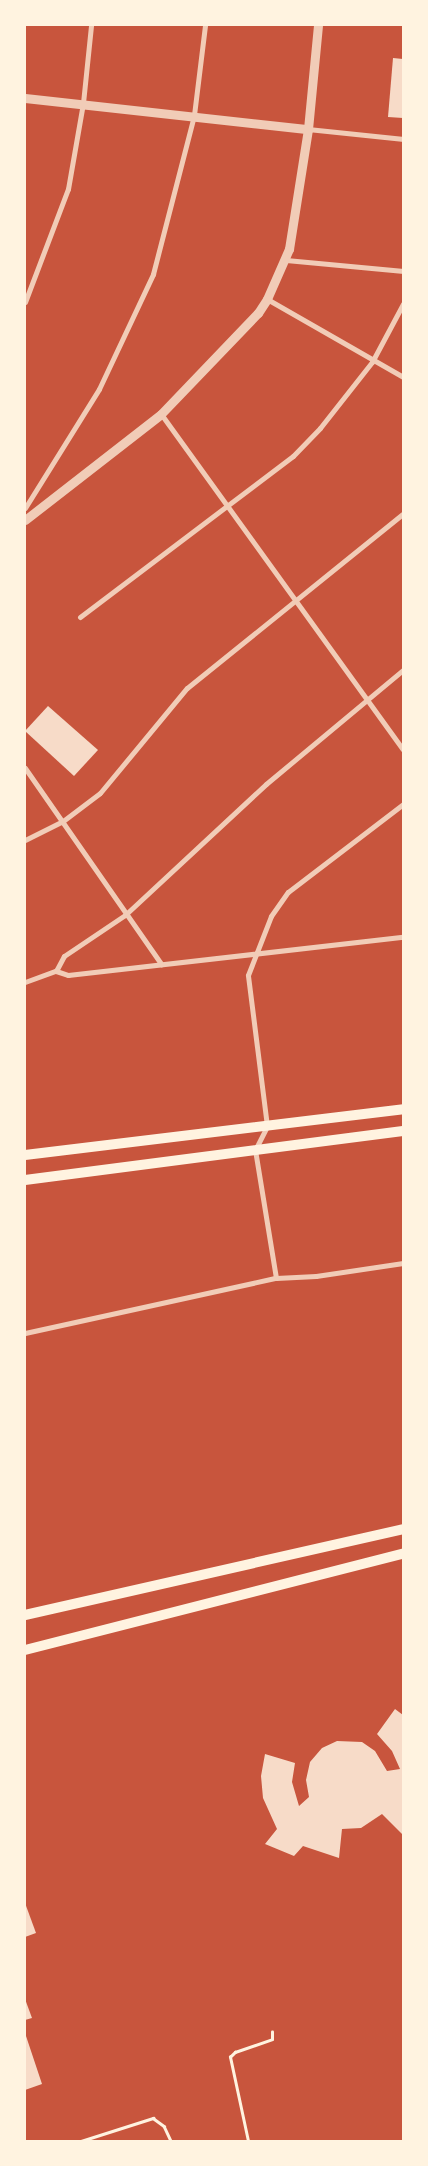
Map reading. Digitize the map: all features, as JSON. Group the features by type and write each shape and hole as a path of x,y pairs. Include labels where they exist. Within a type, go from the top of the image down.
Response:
{"main road":[{"path":"25,1155 403,1109"},
{"path":"25,1180 403,1130"},
{"path":"25,1615 403,1529"},
{"path":"25,1650 403,1554"}],"street":[{"path":"25,302 68,189 83,103 91,25"},
{"path":"25,508 99,390 153,274 194,115 205,25"},
{"path":"25,520 161,414 258,312 267,299 286,260 308,129 318,25"},
{"path":"25,98 403,139"},
{"path":"286,260 403,271"},
{"path":"267,299 372,362 403,378"},
{"path":"80,617 293,456 320,428 372,362 403,304"},
{"path":"161,414 294,601 403,749"},
{"path":"25,840 63,820 100,793 187,688 403,514"},
{"path":"56,971 64,956 125,915 266,784 403,670"},
{"path":"25,768 63,820 125,915 161,964"},
{"path":"276,1278 255,1150 267,1126 248,975 271,916 288,892 403,804"},
{"path":"25,982 56,971 68,974 257,955 403,937"},
{"path":"25,1333 276,1278 403,1263"}],"path":[{"path":"248,2141 230,2057 272,2039 272,2032"},
{"path":"81,2141 153,2118 164,2126 171,2141"}],"building":[{"path":"393,58 403,59 403,118 388,117"},
{"path":"48,706 98,750 74,776 25,731"},
{"path":"395,1709 403,1715 403,1835 382,1814 361,1828 342,1829 339,1858 303,1846 294,1856 265,1844 277,1829 263,1798 261,1776 265,1754 295,1763 292,1782 299,1806 309,1797 306,1780 310,1762 322,1748 337,1741 362,1742 375,1751 387,1771 400,1769 392,1751 377,1734"},
{"path":"25,1903 36,1933 25,1937"},
{"path":"25,1999 32,2018 25,2020"},
{"path":"25,2033 42,2084 25,2090"}]}
